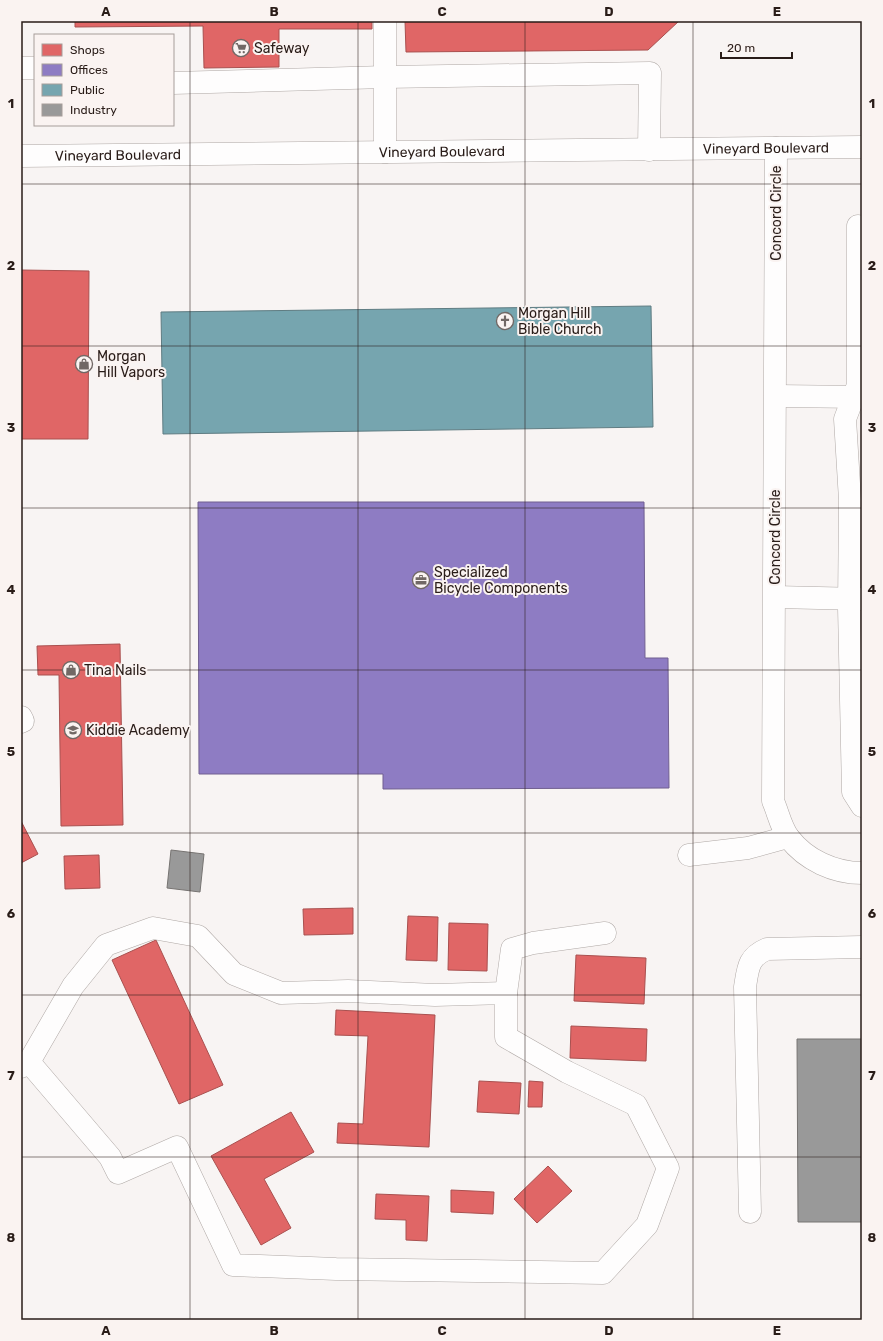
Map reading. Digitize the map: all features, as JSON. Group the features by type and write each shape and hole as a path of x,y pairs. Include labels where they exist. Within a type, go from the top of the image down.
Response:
{"street":[{"path":"385,21 385,152"},
{"path":"21,68 34,68"},
{"path":"174,83 650,72 648,150"},
{"name":"Vineyard Boulevard","path":"21,156 862,147"},
{"name":"Concord Circle","path":"776,148 773,801 788,837 816,862 848,873 862,873"},
{"path":"858,226 858,385 857,397 845,419 855,599 853,792 862,806"},
{"path":"776,396 857,397"},
{"path":"775,597 855,599"},
{"path":"21,717 23,721 21,722"},
{"path":"689,855 748,848 788,837"},
{"path":"506,993 436,994 348,991 282,993 234,974 198,936 153,928 106,945 73,986 25,1064 110,1157 118,1173 177,1146 233,1265 336,1269 603,1273 647,1225 668,1168 636,1106 566,1072 506,1037 506,993 512,949 533,943 605,933"},
{"path":"750,1212 745,987 747,972 751,960 756,953 767,948 862,947"}],"building: Shops":[{"name":"Safeway","path":"75,21 372,21 372,29 279,29 279,67 204,68 203,26 75,27"},
{"path":"405,21 679,21 648,50 406,52"},
{"path":"21,270 89,271 88,439 21,439"},
{"path":"120,644 123,825 61,826 59,675 38,675 37,646"},
{"path":"21,821 38,854 21,863"},
{"path":"99,855 100,888 65,889 64,856"},
{"path":"353,908 353,934 304,935 303,909"},
{"path":"408,916 438,917 437,961 406,960"},
{"path":"449,923 488,924 487,971 448,970"},
{"path":"156,940 223,1085 179,1104 112,960"},
{"path":"576,955 646,958 644,1004 574,1001"},
{"path":"336,1010 435,1015 429,1147 337,1143 338,1123 363,1124 368,1036 335,1035"},
{"path":"571,1026 647,1029 646,1061 570,1058"},
{"path":"479,1081 521,1083 519,1114 477,1112"},
{"path":"529,1081 543,1082 542,1107 528,1107"},
{"path":"291,1112 314,1152 264,1179 291,1228 261,1245 211,1156"},
{"path":"548,1166 572,1191 537,1223 514,1199"},
{"path":"451,1190 494,1192 493,1214 451,1212"},
{"path":"376,1194 429,1196 427,1241 406,1240 406,1220 375,1219"}],"building: Offices":[{"name":"Specialized Bicycle Components","path":"198,502 644,502 645,658 668,658 669,788 383,789 383,774 199,774"}],"building: Public":[{"path":"651,306 653,427 163,434 161,312"}],"building: Industry":[{"path":"171,850 204,854 200,892 167,888"},
{"path":"797,1039 862,1039 862,1222 798,1222"}],"place":[{"name":"Safeway","path":"241,48"},
{"name":"Morgan Hill Bible Church","path":"505,321"},
{"name":"Morgan Hill Vapors","path":"84,364"},
{"name":"Specialized Bicycle Components","path":"421,580"},
{"name":"Tina Nails","path":"71,670"},
{"name":"Kiddie Academy","path":"73,730"}]}
